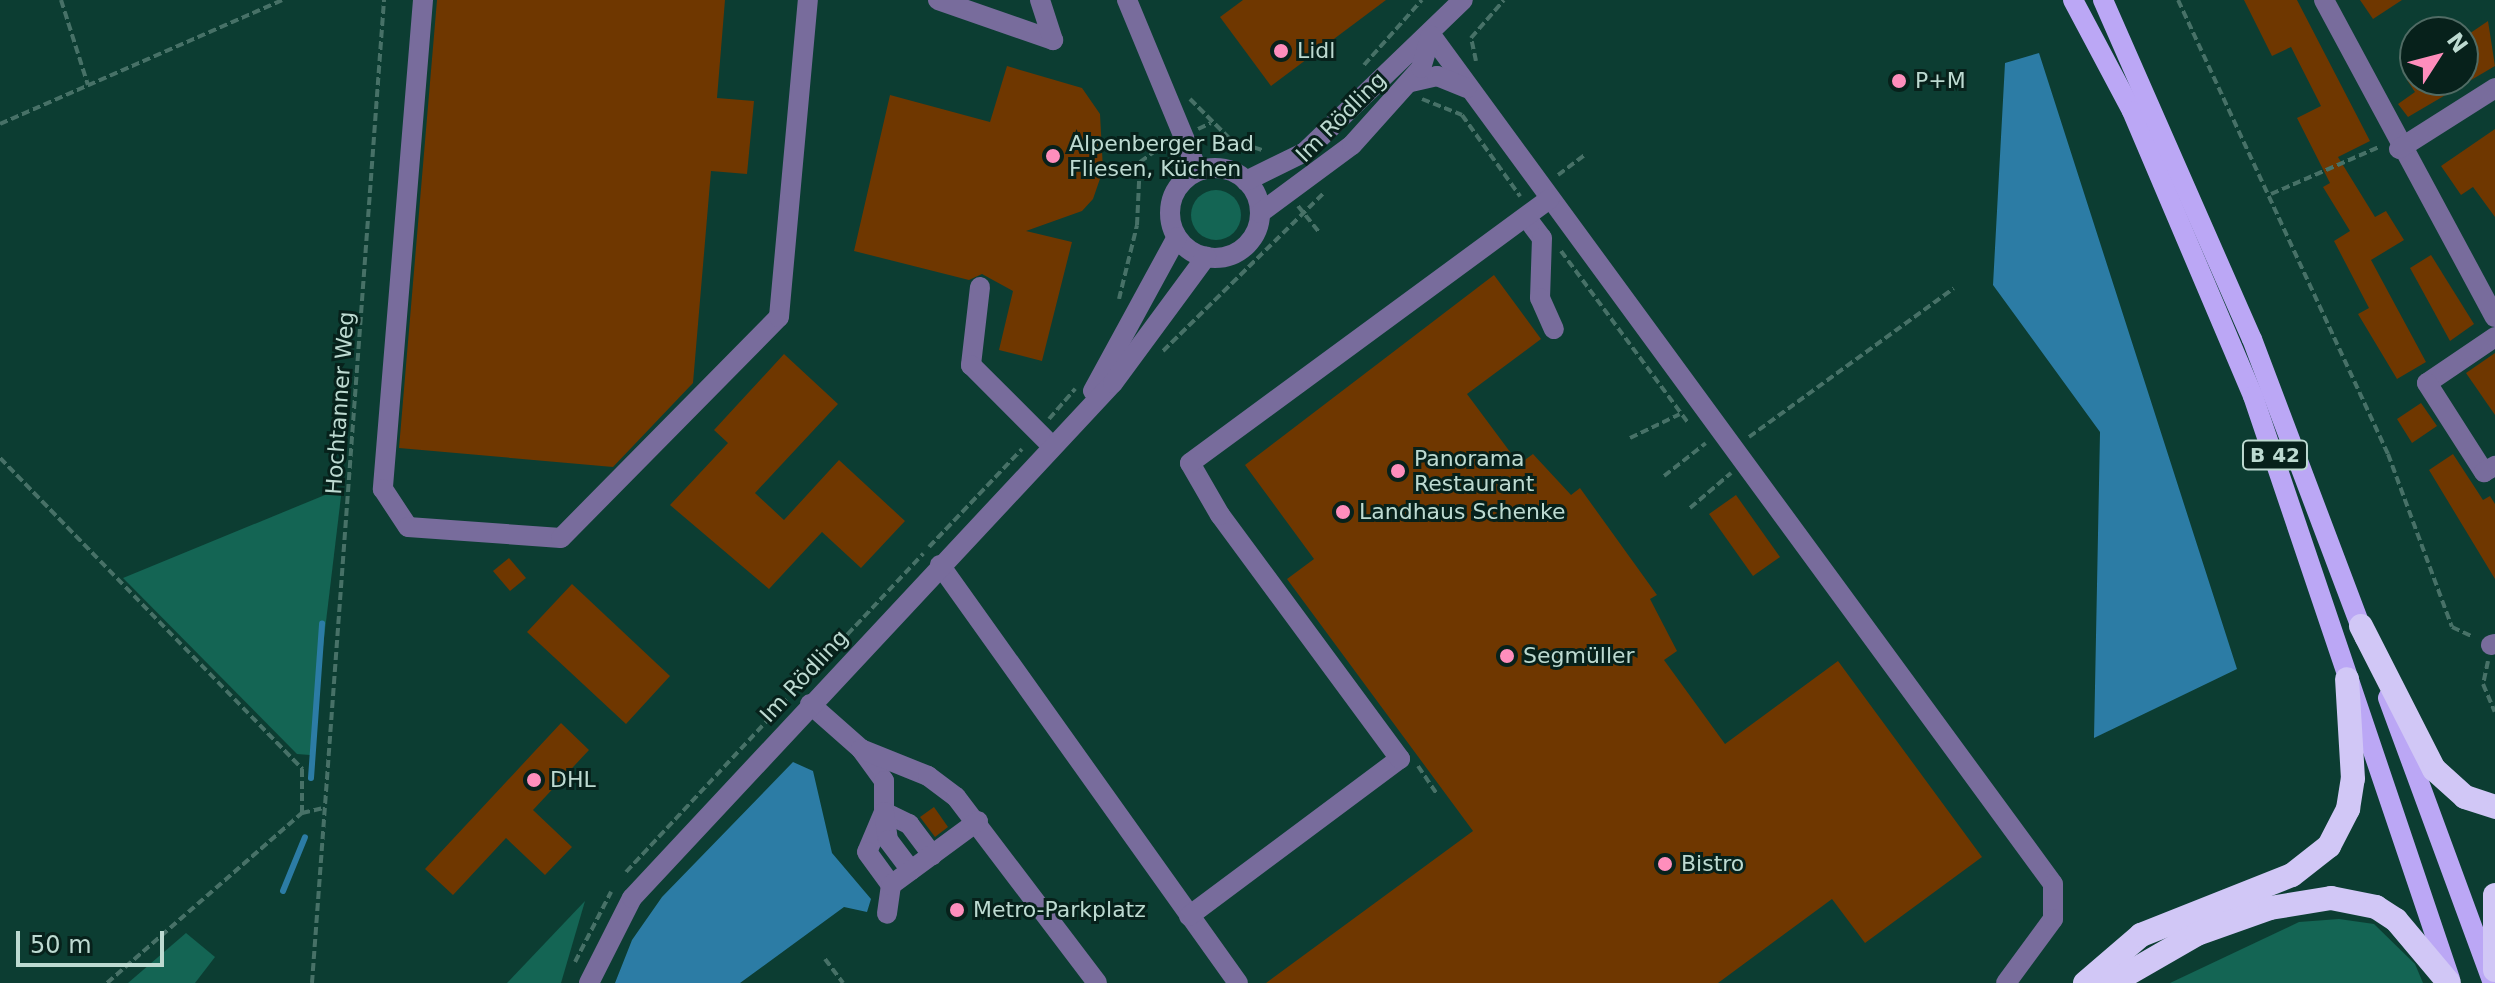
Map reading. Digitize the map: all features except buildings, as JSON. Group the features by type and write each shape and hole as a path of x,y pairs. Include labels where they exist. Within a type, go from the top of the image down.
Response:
{"highway":[{"path":"2361,626 2434,769 2465,797 2495,807"},
{"path":"2085,983 2141,935 2283,879 2329,846 2348,809 2353,779 2347,679"},
{"path":"2495,895 2495,970"},
{"path":"2112,983 2197,934 2270,908 2331,898 2376,907 2396,920 2450,983"}],"main road":[{"name":"B 42","path":"2073,0 2113,71 2225,324 2450,983"},
{"name":"B 42","path":"2103,0 2252,339 2493,983"}],"street":[{"path":"423,0 383,489 408,527 561,538 779,317 808,0"},
{"path":"938,0 1053,40 1040,0"},
{"path":"1127,0 1198,171"},
{"name":"Im Rödling","path":"1246,181 1305,152 1392,63 1431,35 1463,0"},
{"path":"2324,0 2396,145 2495,317"},
{"path":"1431,35 2053,884 2053,919 2006,983"},
{"name":"Im Rödling","path":"589,983 632,898 940,565 1045,439 1078,417 1127,366 1206,257 1243,248 1260,213 1334,163 1413,88 1431,35"},
{"path":"1413,88 1437,76 1471,90"},
{"path":"2396,145 2495,88"},
{"path":"1206,257 1177,237 1170,215 1174,193 1198,171 1224,169 1246,181 1260,213"},
{"path":"1189,916 1400,759 1220,515 1190,463 1549,199"},
{"path":"1529,214 1542,238 1540,298 1554,329"},
{"name":"Im Rödling","path":"1078,417 1177,237"},
{"path":"980,287 971,365 1045,439"},
{"path":"2495,337 2427,383 2484,472 2495,466"},
{"path":"940,565 1238,983"},
{"path":"810,704 861,749 884,781 884,812 867,852 911,870"},
{"path":"861,749 899,763 948,790 978,821 1097,983"},
{"path":"884,781 899,763"},
{"path":"884,812 909,824 911,870"},
{"path":"887,914 911,870 978,821"}],"path":[{"path":"61,0 88,85"},
{"path":"0,124 282,0"},
{"name":"Hochtanner Weg","path":"312,983 384,0"},
{"path":"1354,76 1422,0"},
{"path":"1474,32 1504,0"},
{"path":"2178,0 2271,194 2388,454 2452,627 2493,644 2483,684 2495,712"},
{"path":"1413,88 1462,115 1529,214"},
{"path":"1184,91 1231,140 1277,149"},
{"path":"2271,194 2396,145"},
{"path":"1117,304 1146,154"},
{"path":"1558,175 1585,155"},
{"path":"1160,354 1303,215 1319,232"},
{"path":"1542,238 1548,234 1680,414 1722,458 1954,288"},
{"path":"674,819 1045,439 1079,383"},
{"path":"1630,438 1680,414"},
{"path":"1664,476 1707,442"},
{"path":"0,458 302,769 302,813"},
{"path":"1690,508 1732,472"},
{"path":"1411,755 1437,794"},
{"path":"107,983 302,813 323,808"},
{"path":"825,959 843,983"}],"green space":[{"path":"1216,190 1234,197 1241,215 1234,233 1216,240 1198,233 1191,215 1198,197"},
{"path":"342,488 310,755 297,754 123,578"},
{"path":"585,901 561,983 507,983"},
{"path":"2339,919 2374,924 2415,964 2423,983 2170,983 2299,922"},
{"path":"186,933 215,957 195,983 128,983"}],"water":[{"path":"2039,53 2237,669 2094,738 2100,432 1993,285 2005,63"},
{"path":"793,762 813,771 832,853 871,899 867,912 844,907 740,983 615,983 632,940 662,897"}],"waterway":[{"path":"311,778 322,623"},
{"path":"283,891 305,837"}],"place":[{"name":"Lidl","path":"1281,51"},
{"name":"P+M","path":"1899,81"},
{"name":"Alpenberger Bad Fliesen, Küchen","path":"1053,156"},
{"name":"Panorama Restaurant","path":"1398,471"},
{"name":"Landhaus Schenke","path":"1343,512"},
{"name":"Segmüller","path":"1507,656"},
{"name":"DHL","path":"534,780"},
{"name":"Bistro","path":"1665,864"},
{"name":"Metro-Parkplatz","path":"957,910"}]}
